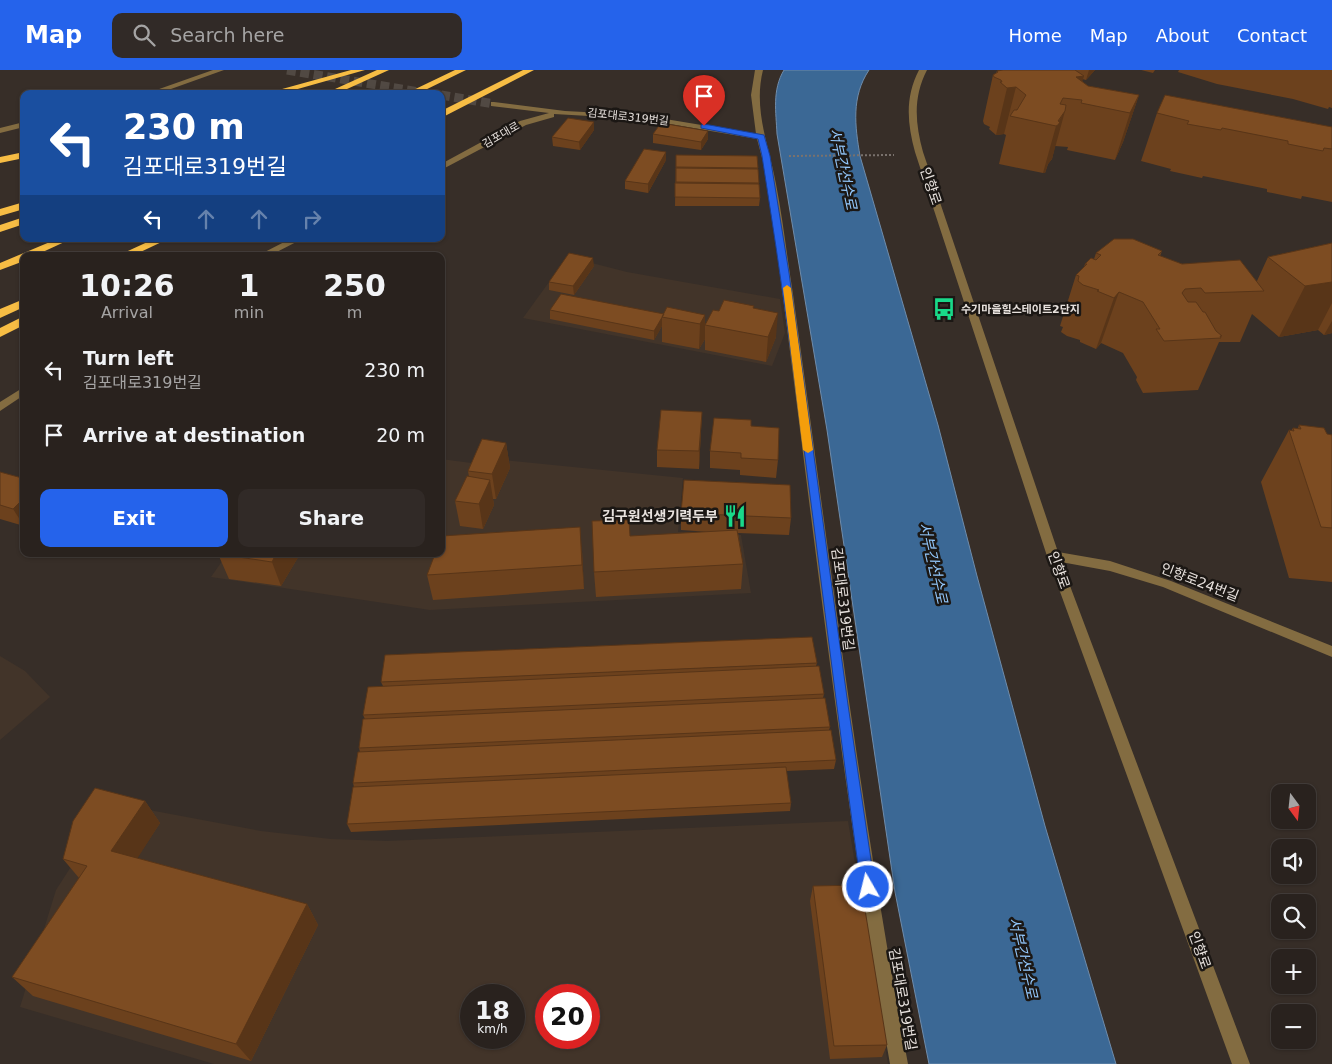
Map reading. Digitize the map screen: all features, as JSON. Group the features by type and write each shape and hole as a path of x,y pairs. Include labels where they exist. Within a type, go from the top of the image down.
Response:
{"highway":[{"path":"284,90 361,70"},
{"path":"338,90 385,70"},
{"path":"418,90 462,70"},
{"path":"445,114 530,70"},
{"path":"0,160 20,156"},
{"path":"0,213 20,206"},
{"path":"0,230 20,222"},
{"path":"34,252 59,242"},
{"path":"133,252 157,242"},
{"path":"142,252 159,242"},
{"path":"0,267 20,258"},
{"path":"0,314 20,304"},
{"path":"0,333 20,322"}],"street":[{"path":"161,90 220,70"},
{"name":"김포대로319번길","path":"759,70 754,97 769,170 785,273 870,905 900,1064"},
{"name":"인향로","path":"923,70 914,93 912,126 1053,556 1241,1064"},
{"name":"김포대로319번길","path":"494,104 565,113 641,117 761,137"},
{"name":"김포대로","path":"445,166 523,123 540,117 565,113"},
{"path":"0,130 20,125"},
{"path":"270,252 291,242"},
{"path":"0,407 20,393"},
{"name":"인향로24번길","path":"1053,556 1110,566 1167,584 1332,652"}],"path":[{"path":"786,156 894,155"}],"shaded area":[{"path":"588,262 627,272 780,299 785,333 772,366 523,318 557,271"},
{"path":"482,458 683,478 678,532 741,535 751,593 430,610 211,577 225,557 445,557 445,460 479,464"},
{"path":"0,656 25,671 50,697 0,740"},
{"path":"112,803 261,831 331,839 387,841 848,821 888,1064 214,1064 20,1007 56,890"}],"water":[{"name":"서부간선수로","path":"784,70 869,70 863,80 857,101 856,123 860,156 938,425 1045,826 1116,1064 929,1064 895,892 827,430 777,134 776,93"}],"building":[{"path":"1075,70 1084,76 1076,77 1088,86 1139,95 1130,113 1081,103 1082,100 1063,98 1060,104 1066,105 1065,111 1056,126 1010,116 1014,110 1017,110 1026,95 1016,87 1007,88 1000,82 1002,82 1001,80 994,77 993,75 997,71"},
{"path":"1165,95 1332,127 1332,149 1324,148 1323,151 1288,144 1288,141 1222,128 1221,130 1187,124 1189,121 1157,113"},
{"path":"568,118 594,122 579,142 552,137"},
{"path":"661,123 708,131 701,142 653,134"},
{"path":"644,149 666,152 648,184 625,181"},
{"path":"676,155 757,156 758,168 676,167"},
{"path":"676,168 758,169 759,183 676,182"},
{"path":"675,183 759,184 760,198 675,197"},
{"path":"1114,239 1133,239 1162,251 1158,255 1182,264 1240,260 1264,291 1205,293 1201,288 1185,289 1182,293 1188,302 1196,302 1205,312 1216,331 1222,336 1220,336 1221,338 1164,341 1156,329 1160,329 1143,302 1119,292 1114,298 1078,281 1079,276 1076,275 1087,264 1085,264 1091,258 1096,260 1101,255 1096,253"},
{"path":"1332,243 1332,282 1305,286 1268,257"},
{"path":"569,253 593,258 573,286 549,282"},
{"path":"561,294 664,314 654,331 550,310"},
{"path":"724,300 778,313 768,337 705,325 713,310 719,311"},
{"path":"667,307 705,315 700,324 662,317"},
{"path":"661,410 702,412 699,451 657,450"},
{"path":"714,418 751,420 751,426 779,428 778,460 741,458 741,453 710,451"},
{"path":"1299,425 1324,428 1327,434 1332,435 1332,528 1321,527 1289,430 1294,431 1293,428 1301,429"},
{"path":"482,439 506,443 492,474 468,471"},
{"path":"0,472 20,477 20,502 13,509 0,505"},
{"path":"467,476 490,480 479,504 455,501"},
{"path":"684,480 790,485 791,518 681,513"},
{"path":"629,520 630,536 737,530 743,564 594,572 592,521"},
{"path":"580,527 582,565 427,575 434,557 445,557 445,536"},
{"path":"238,557 274,557 272,562"},
{"path":"812,637 817,663 381,682 385,655"},
{"path":"819,666 824,694 363,715 368,687"},
{"path":"825,698 830,727 359,748 363,719"},
{"path":"831,730 836,760 353,783 358,752"},
{"path":"786,767 791,803 347,824 353,787"},
{"path":"95,788 145,801 111,851 307,904 236,1044 12,977 87,866 63,859 73,821"},
{"path":"861,885 887,1045 834,1046 813,886"}],"tunnel":[{"path":"287,70 407,90"},
{"path":"445,96 494,104"}],"slow traffic":[{"path":"787,288 808,450"}],"place":[{"name":"수기마을힐스테이트2단지","path":"944,309"},
{"name":"김구원선생기력두부","path":"735,516"}],"route":[{"path":"704,126 761,137 766,156 785,273 868,887"}]}
